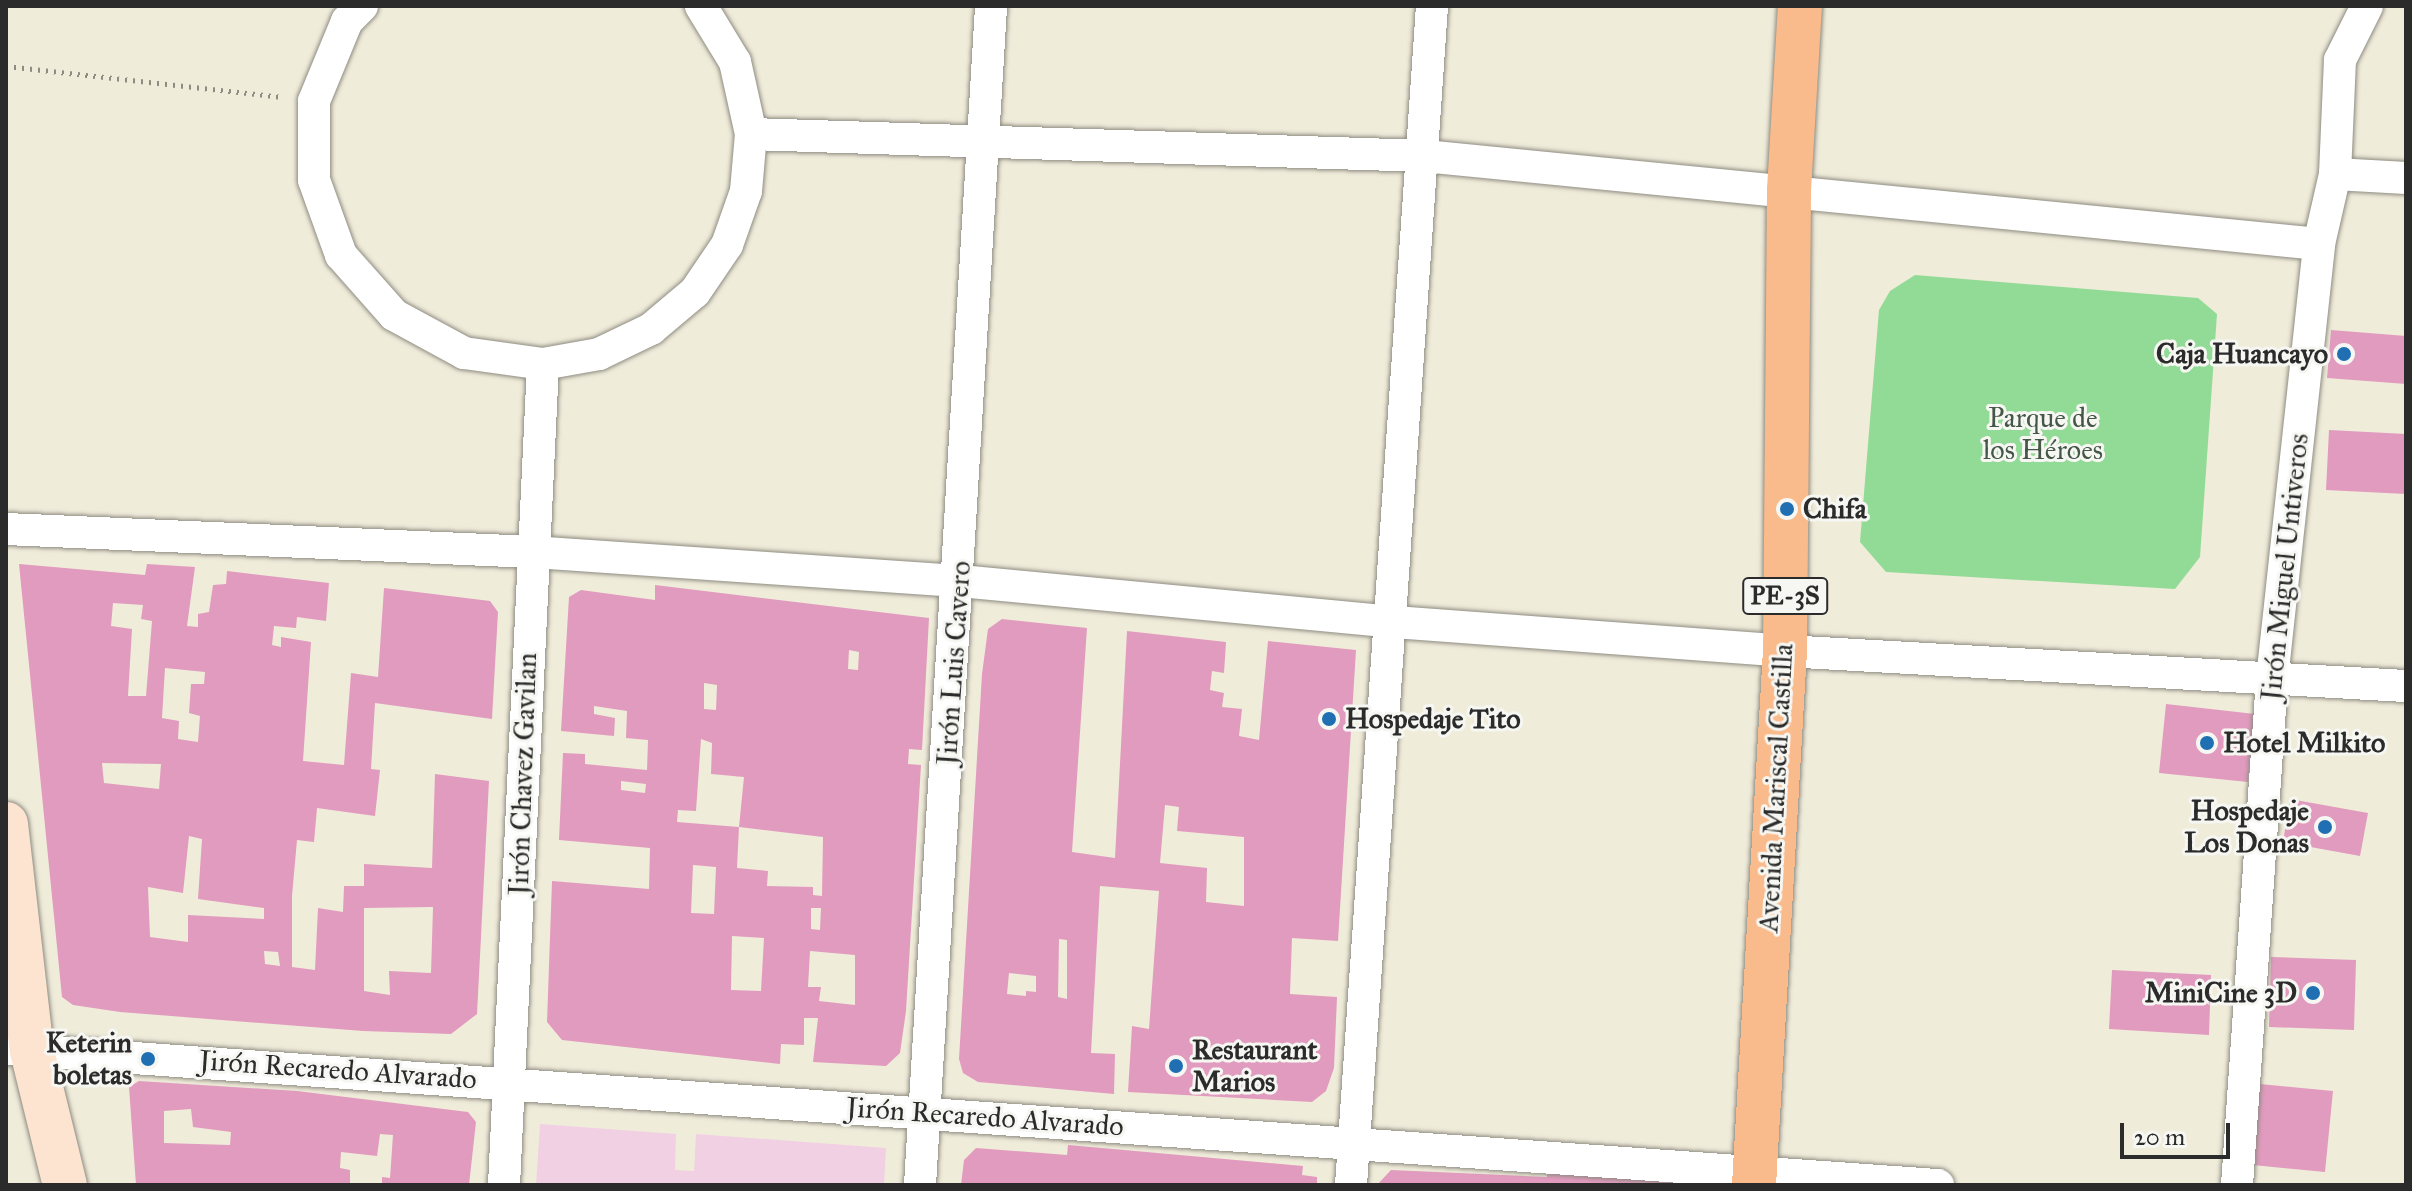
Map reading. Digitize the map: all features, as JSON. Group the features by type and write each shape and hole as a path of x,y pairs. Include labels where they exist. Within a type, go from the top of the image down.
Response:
{"highway":[{"name":"Avenida Mariscal Castilla","path":"1755,1177 1785,651 1789,190 1800,6"}],"street":[{"path":"362,6 347,21 314,101 314,180 341,255 394,315 464,353 543,364 599,354 651,329 695,292 727,245 746,191 751,134 735,62 701,6"},
{"name":"Jirón Luis Cavero","path":"920,1185 960,581 981,140 991,6"},
{"path":"1351,1185 1393,622 1432,6"},
{"name":"Jirón Miguel Untiveros","path":"2237,1185 2272,679 2319,244 2335,174 2340,60 2367,6"},
{"path":"751,134 1424,156 2319,244"},
{"path":"2335,174 2406,178"},
{"name":"Jirón Chavez Gavilan","path":"504,1185 543,364"},
{"path":"6,529 532,552 960,581 1393,622 1785,651 2406,686"},
{"path":"6,824 19,1050"},
{"path":"6,967 19,1050 65,1185"},
{"name":"Jirón Recaredo Alvarado","path":"19,1050 510,1081 1755,1177 1938,1185"}],"path":[{"path":"6,66 314,101"}],"shaded area":[{"path":"540,1124 676,1134 675,1170 694,1171 696,1134 886,1148 884,1185 536,1185"}],"green space":[{"name":"Parque de los Héroes","path":"1915,275 2198,298 2217,314 2200,557 2175,589 1886,572 1860,542 1879,310 1890,291"}],"building":[{"path":"2331,330 2406,336 2406,384 2327,378"},
{"path":"2329,430 2406,434 2406,494 2326,490"},
{"path":"19,564 145,575 147,564 195,567 187,626 198,627 198,614 209,612 213,585 226,584 227,571 329,583 326,621 297,617 296,628 274,626 272,645 281,647 281,637 311,642 303,761 344,765 351,673 378,677 384,588 490,601 498,612 492,719 375,703 371,769 380,770 375,816 317,808 314,842 297,840 292,896 292,967 315,970 318,908 343,912 344,886 364,886 364,864 432,868 435,774 489,781 477,1014 451,1034 363,1031 120,1012 73,1005 62,997","holes":["113,603 143,605 141,619 152,621 146,696 128,696 132,629 111,626","165,668 205,672 204,684 191,684 189,713 200,716 198,742 178,739 179,721 162,718","102,763 161,764 159,789 104,783","189,836 202,839 198,899 264,908 264,919 188,915 188,942 150,937 148,887 183,893","433,907 431,973 389,971 390,995 364,991 364,908","264,951 278,952 280,966 265,964"]},
{"path":"655,585 929,618 922,750 909,749 908,764 921,765 906,1011 900,1053 886,1066 813,1062 818,1018 804,1018 804,1045 781,1044 780,1064 562,1040 547,1022 552,881 649,889 650,848 559,840 563,753 585,754 585,764 647,770 648,740 626,738 627,711 594,706 594,714 615,718 614,736 561,731 569,597 581,590 655,600","holes":["849,650 859,652 858,670 848,669","704,683 717,685 716,710 704,709","701,739 712,743 711,774 744,777 739,827 677,822 678,810 696,811","621,781 646,784 645,793 621,790","739,827 823,837 822,896 813,895 813,887 767,886 768,871 737,868","693,865 716,867 714,914 691,913","811,908 821,908 820,930 811,929","732,936 764,938 761,991 731,990","810,951 855,955 855,1005 819,1001 821,987 808,987"]},
{"path":"1002,619 1087,628 1072,852 1115,858 1127,631 1226,642 1224,673 1212,671 1210,690 1224,693 1222,707 1242,709 1239,736 1259,740 1268,641 1356,650 1338,941 1292,938 1290,994 1337,997 1334,1068 1326,1091 1312,1102 1128,1092 1132,1026 1149,1029 1159,891 1100,886 1091,1053 1115,1054 1114,1094 978,1082 963,1073 959,1059 982,674 988,629","holes":["1165,805 1179,807 1177,831 1244,837 1244,906 1206,902 1207,868 1160,863","1059,939 1067,940 1067,999 1058,997","1009,973 1036,976 1036,992 1026,991 1026,996 1007,994"]},
{"name":"Hotel Milkito","path":"2166,704 2255,714 2248,782 2159,773"},
{"name":"Hospedaje Los Donas","path":"2290,799 2368,813 2360,856 2283,842"},
{"name":"MiniCine 3D","path":"2271,957 2356,960 2354,1030 2269,1027"},
{"path":"2112,970 2211,975 2209,1035 2109,1029"},
{"path":"139,1081 297,1091 468,1112 476,1122 469,1185 382,1185 382,1177 390,1178 393,1135 380,1134 377,1156 341,1152 340,1168 350,1170 350,1185 136,1185 129,1087","holes":["191,1109 193,1127 231,1132 230,1145 164,1143 164,1111"]},
{"path":"2260,1084 2333,1091 2325,1172 2253,1165"},
{"path":"1068,1145 1303,1166 1302,1175 1317,1177 1317,1185 961,1185 964,1160 976,1148 1067,1155"},
{"path":"1547,1163 1701,1185 1377,1185 1391,1170 1547,1177"}],"place":[{"name":"Caja Huancayo","path":"2344,354"},
{"name":"Chifa","path":"1787,509"},
{"name":"Hospedaje Tito","path":"1329,719"},
{"name":"Hotel Milkito","path":"2207,743"},
{"name":"Hospedaje Los Donas","path":"2325,827"},
{"name":"MiniCine 3D","path":"2313,993"},
{"name":"Keterin boletas","path":"148,1059"},
{"name":"Restaurant Marios","path":"1176,1066"}]}
